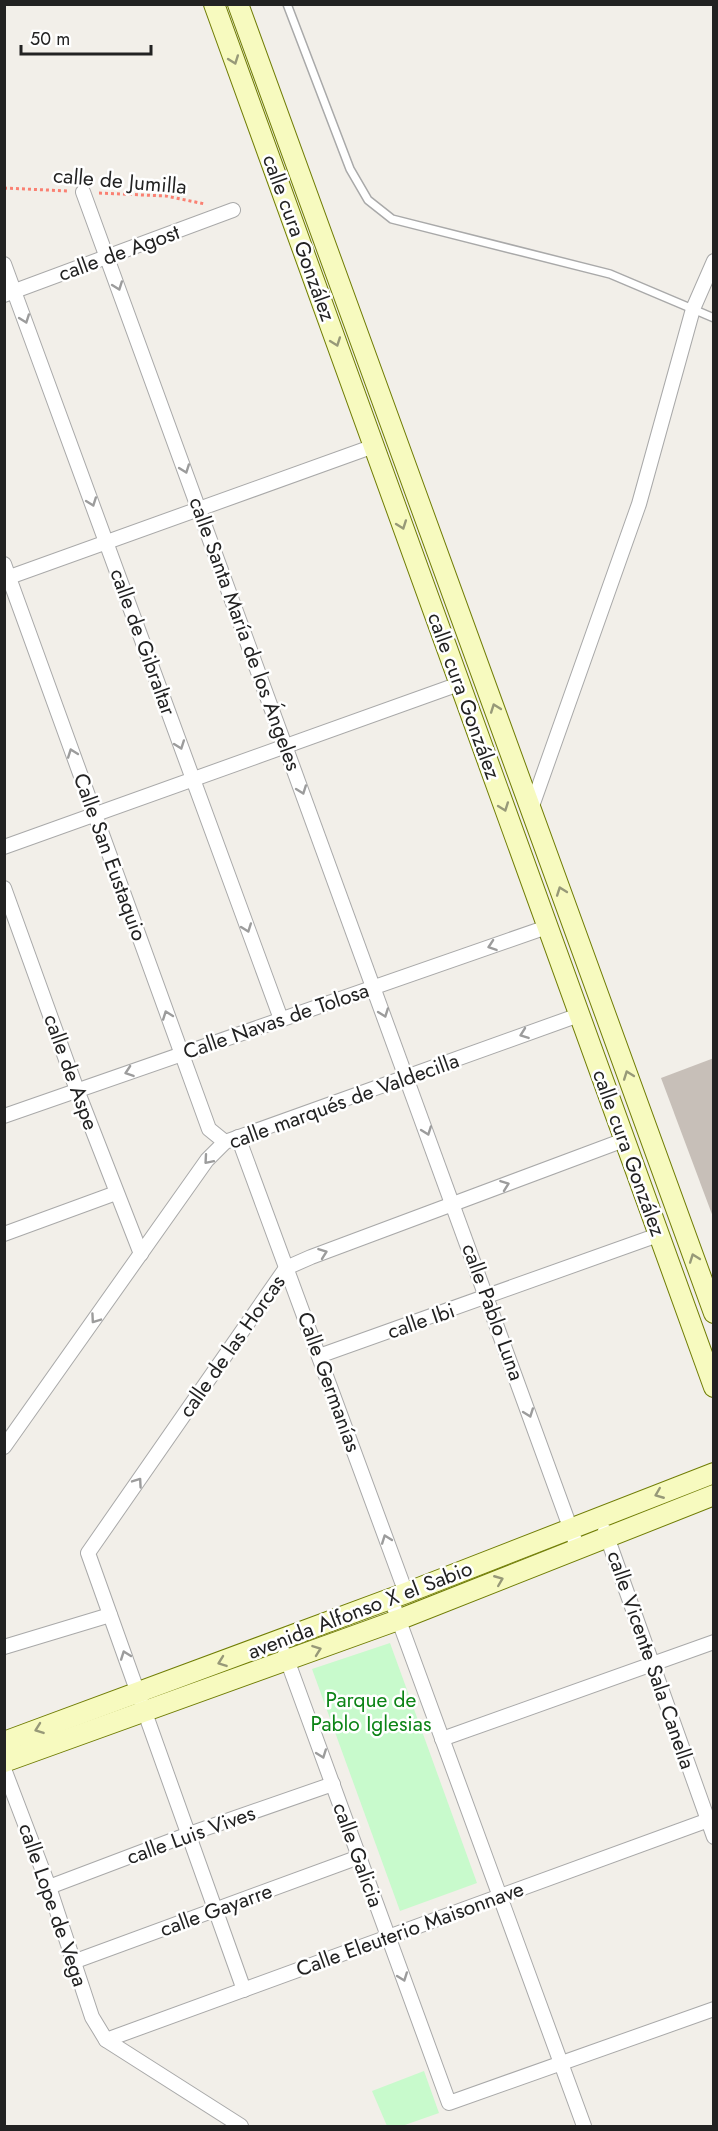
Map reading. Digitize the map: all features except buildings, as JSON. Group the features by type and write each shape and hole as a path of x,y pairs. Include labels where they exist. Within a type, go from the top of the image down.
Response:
{"main road":[{"name":"calle cura González","path":"214,4 714,1387"},
{"name":"calle cura González","path":"238,4 714,1313"},
{"name":"avenida Alfonso X el Sabio","path":"4,1762 280,1640 714,1473"},
{"name":"avenida Alfonso X el Sabio","path":"4,1742 288,1661 714,1495"}],"street":[{"name":"calle Santa María de los Ángeles","path":"83,192 407,1076"},
{"name":"calle de Agost","path":"9,293 233,210"},
{"path":"531,809 639,504 693,309 714,261"},
{"name":"calle de Gibraltar","path":"4,264 9,293 106,542 280,1019"},
{"path":"6,573 106,542 374,446"},
{"name":"Calle San Eustaquio","path":"6,573 209,1129 232,1140"},
{"path":"4,847 459,684"},
{"name":"calle de Aspe","path":"4,888 76,1090 141,1254"},
{"name":"Calle Navas de Tolosa","path":"4,1116 547,927"},
{"name":"calle marqués de Valdecilla","path":"4,1447 207,1160 232,1140 579,1015"},
{"name":"calle Pablo Luna","path":"407,1076 578,1548"},
{"name":"Calle Germanías","path":"232,1140 286,1268 319,1356 398,1596 398,1620 584,2127"},
{"name":"calle de las Horcas","path":"243,1990 88,1552 286,1268 624,1140"},
{"path":"4,1234 116,1193"},
{"name":"calle Ibi","path":"319,1356 488,1298 658,1235"},
{"name":"calle Vicente Sala Canella","path":"601,1517 652,1664 710,1819 714,1837"},
{"path":"4,1647 110,1615"},
{"name":"calle Galicia","path":"280,1640 448,2103 561,2064"},
{"path":"442,1739 714,1642"},
{"name":"calle Lope de Vega","path":"4,1770 49,1887 92,2017 106,2040"},
{"name":"calle Luis Vives","path":"49,1887 189,1834 333,1784"},
{"name":"Calle Eleuterio Maisonnave","path":"106,2040 710,1819"},
{"name":"calle Gayarre","path":"73,1962 359,1857"},
{"path":"561,2064 714,2009"},
{"path":"106,2040 240,2127"}],"lane":[{"path":"287,4 350,169 368,200 392,219 610,274 714,318"}],"path":[{"name":"calle de Jumilla","path":"4,188 166,196 233,210"}],"green space":[{"name":"Parque de Pablo Iglesias","path":"390,1643 477,1883 400,1911 312,1669"},
{"path":"424,2071 439,2113 402,2126 387,2126 372,2091"}]}
